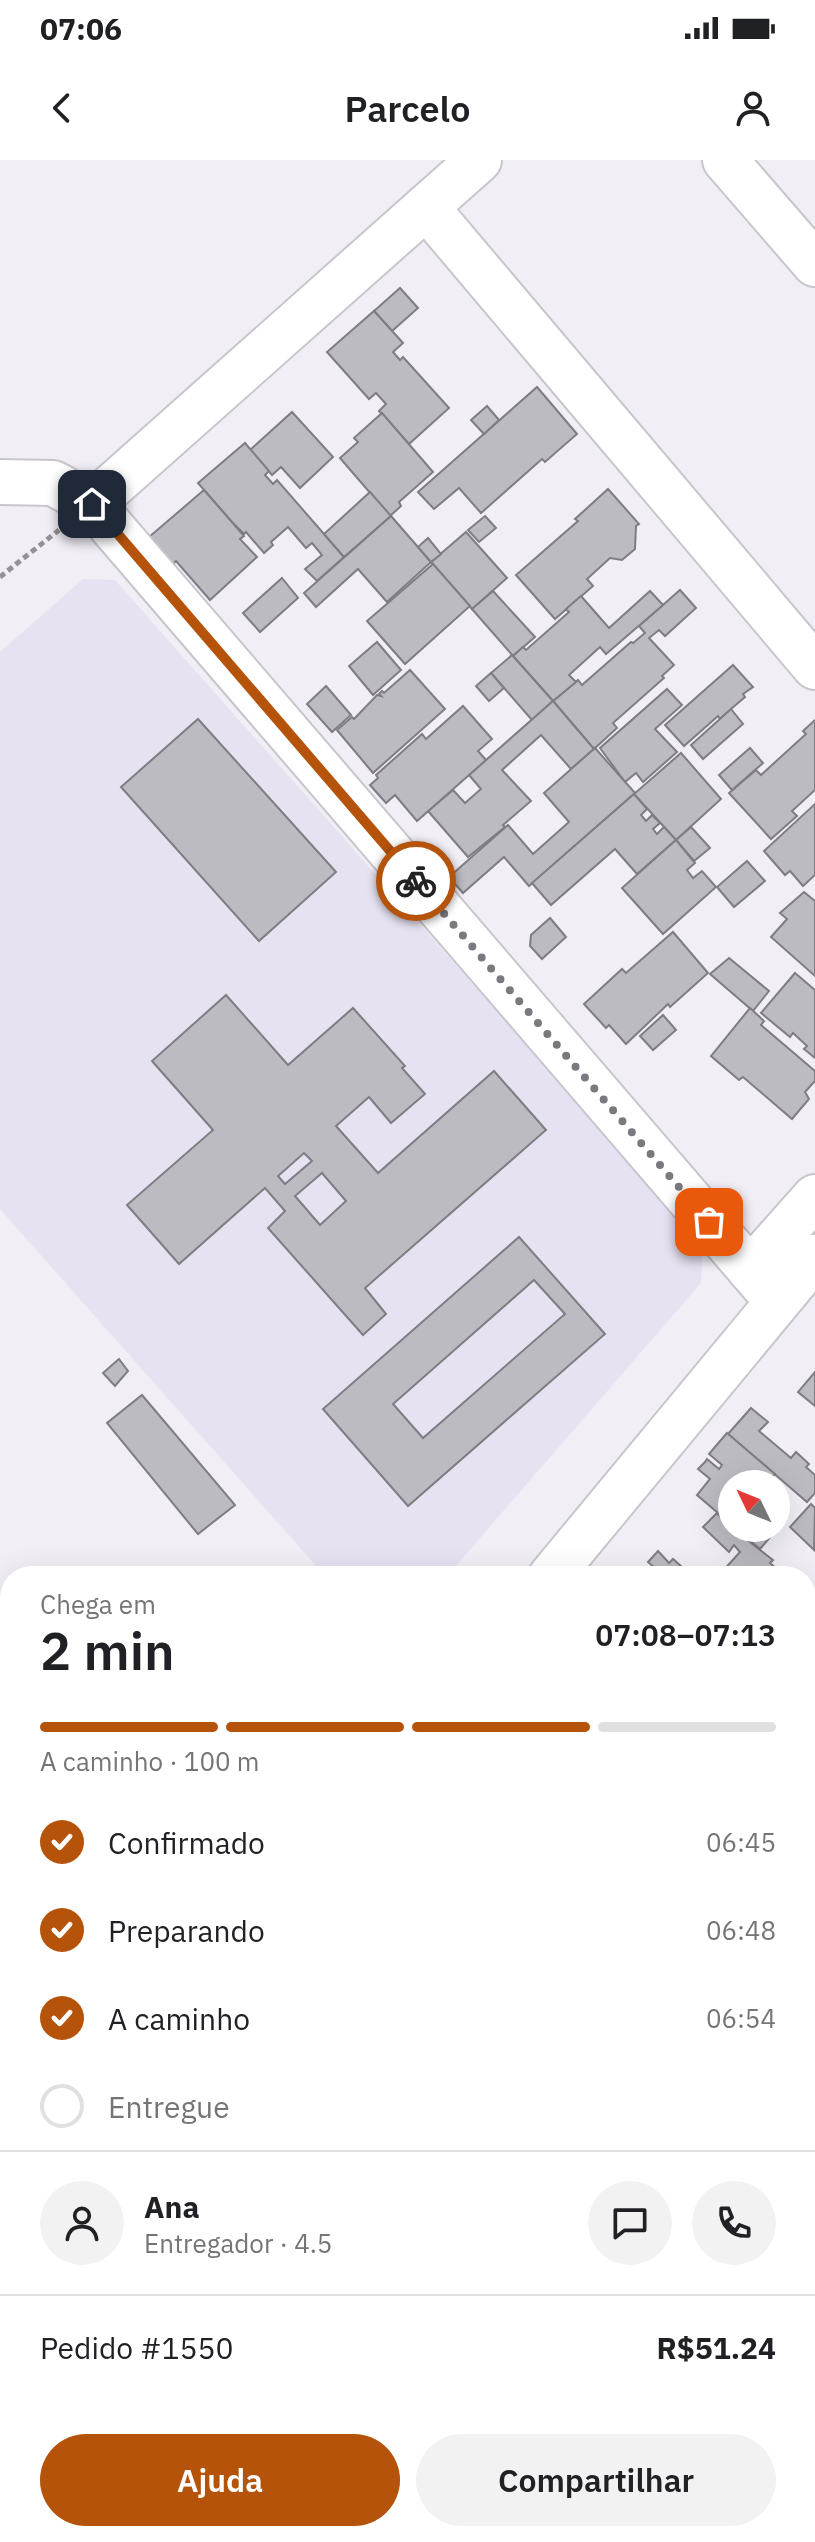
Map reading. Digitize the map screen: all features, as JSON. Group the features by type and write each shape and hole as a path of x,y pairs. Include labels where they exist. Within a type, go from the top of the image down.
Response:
{"street":[{"path":"92,504 479,160"},
{"path":"725,160 815,264"},
{"path":"426,207 815,667"},
{"path":"0,482 53,483 92,504 764,1286"},
{"path":"558,1566 764,1286 815,1197"},
{"path":"764,1286 815,1257"}],"path":[{"path":"0,577 92,504"}],"shaded area":[{"path":"83,579 115,580 703,1244 701,1283 456,1566 316,1566 0,1209 0,652"}],"building":[{"path":"400,288 418,308 392,331 374,311"},
{"path":"374,311 403,343 393,352 400,360 403,357 449,408 409,444 379,411 386,404 376,393 369,399 327,352"},
{"path":"537,387 577,434 545,462 542,459 481,513 459,488 434,509 418,492"},
{"path":"487,406 499,420 484,434 471,420"},
{"path":"292,412 333,457 300,488 281,467 272,475 250,450"},
{"path":"382,413 433,472 399,502 401,506 390,516 340,458 358,442 354,438"},
{"path":"245,443 269,471 265,475 273,484 277,480 344,557 317,581 305,569 322,555 312,543 306,548 288,527 264,553 198,483"},
{"path":"608,489 639,524 636,526 635,549 622,560 610,558 587,579 593,586 555,619 516,575 578,521 575,519"},
{"path":"204,490 244,536 240,539 257,557 210,600 176,561 173,564 149,537"},
{"path":"370,492 391,516 344,557 324,534"},
{"path":"391,516 431,562 387,602 358,569 316,607 304,593"},
{"path":"485,516 496,528 479,542 468,530"},
{"path":"466,532 507,578 472,609 431,562"},
{"path":"428,538 441,554 431,562 418,547"},
{"path":"433,564 470,606 405,664 367,621"},
{"path":"282,578 298,598 260,632 243,613"},
{"path":"680,590 696,608 665,636 659,630 649,638 674,665 662,676 664,678 613,723 617,728 594,749 553,701 578,680 582,685 645,633 639,626"},
{"path":"493,591 535,637 513,656 472,609"},
{"path":"650,591 663,605 606,654 600,647 569,675 576,682 553,701 513,656 523,647 526,650 569,612 566,609 581,596 609,628"},
{"path":"377,642 401,670 373,695 349,666"},
{"path":"512,655 553,701 532,720 491,673"},
{"path":"733,665 753,687 720,719 718,716 684,746 665,725"},
{"path":"410,670 445,709 373,773 337,730"},
{"path":"491,673 504,688 489,701 476,686"},
{"path":"326,686 351,715 332,732 307,704"},
{"path":"667,689 682,705 655,729 677,752 643,782 636,773 625,782 600,748"},
{"path":"553,701 594,749 571,769 541,735 502,770 531,801 468,857 428,811 453,790 465,803 481,789 469,775"},
{"path":"463,706 492,739 478,751 486,760 417,821 395,795 386,803 370,785 378,778 376,775 422,734 426,739"},
{"path":"731,709 743,724 703,759 691,745"},
{"path":"198,719 336,872 259,941 121,787"},
{"path":"815,720 815,790 792,811 797,816 771,839 729,793 756,770 761,775 806,734 803,731"},
{"path":"595,748 635,793 529,886 504,857 463,893 449,877 508,825 533,854 569,822 544,793"},
{"path":"750,748 763,763 732,790 719,775"},
{"path":"681,753 721,799 676,840 634,794"},
{"path":"634,794 647,809 641,815 646,821 652,815 660,823 653,829 657,834 664,827 676,840 637,874 615,849 551,905 532,883"},
{"path":"815,804 815,875 803,886 790,871 785,875 764,851"},
{"path":"691,827 710,848 694,861 676,840"},
{"path":"676,840 695,863 687,870 693,878 702,871 716,887 663,934 622,888"},
{"path":"747,861 765,881 734,907 717,887"},
{"path":"804,892 815,901 815,976 771,937 787,919 780,913"},
{"path":"550,918 566,937 542,959 530,946 531,935"},
{"path":"673,932 708,973 670,1007 668,1004 626,1044 584,1004 622,969 626,973"},
{"path":"729,958 769,991 753,1011 710,974"},
{"path":"795,973 815,990 815,1058 793,1033 790,1037 761,1013"},
{"path":"226,995 288,1065 353,1008 405,1066 402,1068 425,1094 391,1123 369,1097 336,1126 378,1173 494,1071 546,1130 365,1288 386,1314 363,1335 268,1228 285,1211 265,1188 179,1264 127,1205 213,1130 152,1061","holes":["304,1153 312,1161 285,1184 278,1176","322,1173 346,1201 320,1225 295,1196"]},
{"path":"750,1008 764,1021 761,1025 815,1071 815,1081 805,1092 809,1099 792,1119 743,1077 739,1080 711,1056"},
{"path":"663,1015 676,1030 653,1050 640,1036"},
{"path":"519,1237 605,1334 408,1506 323,1409","holes":["534,1280 565,1314 423,1438 393,1404"]},
{"path":"119,1359 128,1371 115,1386 103,1373"},
{"path":"815,1372 815,1406 798,1392"},
{"path":"142,1395 235,1505 198,1534 107,1423"},
{"path":"751,1408 768,1422 759,1431 791,1458 796,1452 809,1464 806,1467 815,1475 815,1493 807,1502 790,1487 790,1470 770,1470 728,1434"},
{"path":"727,1433 770,1470 718,1470 718,1513 697,1495 710,1479 698,1469 707,1459 719,1469 722,1465 709,1454"},
{"path":"811,1504 815,1508 814,1550 790,1527"},
{"path":"717,1513 718,1514 718,1541 703,1527"},
{"path":"719,1542 750,1542 773,1560 770,1563 773,1566 727,1566 740,1552 734,1545 729,1552"},
{"path":"752,1542 766,1542 760,1549"},
{"path":"658,1551 669,1563 673,1559 681,1566 653,1566 648,1562"}],"way so far":[{"path":"416,881 709,1222"}],"route":[{"path":"92,504 416,881"}]}
